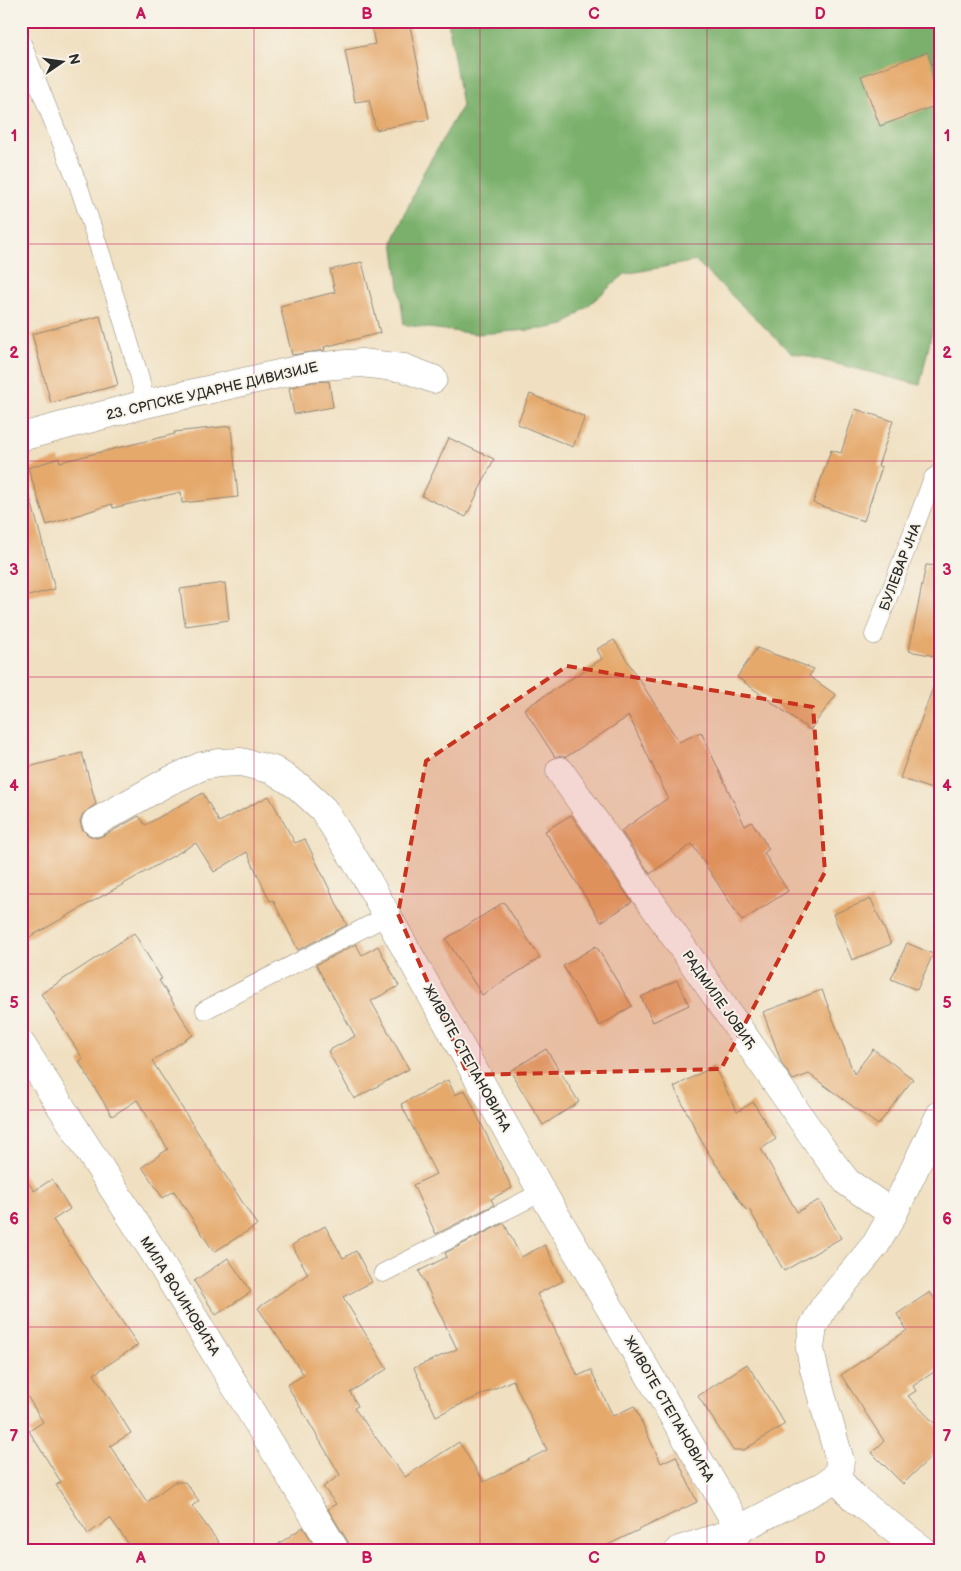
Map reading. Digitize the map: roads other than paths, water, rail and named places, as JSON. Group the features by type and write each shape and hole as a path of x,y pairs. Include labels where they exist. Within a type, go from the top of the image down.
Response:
{"street":[{"name":"23. СРПСКЕ УДАРНЕ ДИВИЗИЈЕ","path":"21,437 145,404 310,367 361,363 404,368 433,379"},
{"name":"ЖИВОТЕ СТЕПАНОВИЋА","path":"96,822 167,782 202,766 219,763 241,762 273,770 298,786 323,809 388,916 732,1539"},
{"name":"РАДМИЛЕ ЈОВИЋ","path":"560,771 827,1156 847,1182 893,1214"},
{"name":"МИЛА ВОЈИНОВИЋА","path":"21,1044 155,1254 335,1550"},
{"path":"679,1550 732,1539 836,1477 840,1461 814,1368 810,1348 813,1327 824,1307 876,1244 893,1214 940,1116"},
{"path":"836,1477 854,1498 924,1550"}],"lane":[{"path":"22,43 79,187 121,315 140,378 145,404"},
{"name":"БУЛЕВАР ЈНА","path":"874,635 933,478 940,474"},
{"path":"205,1010 388,916"},
{"path":"383,1273 542,1192"}]}
